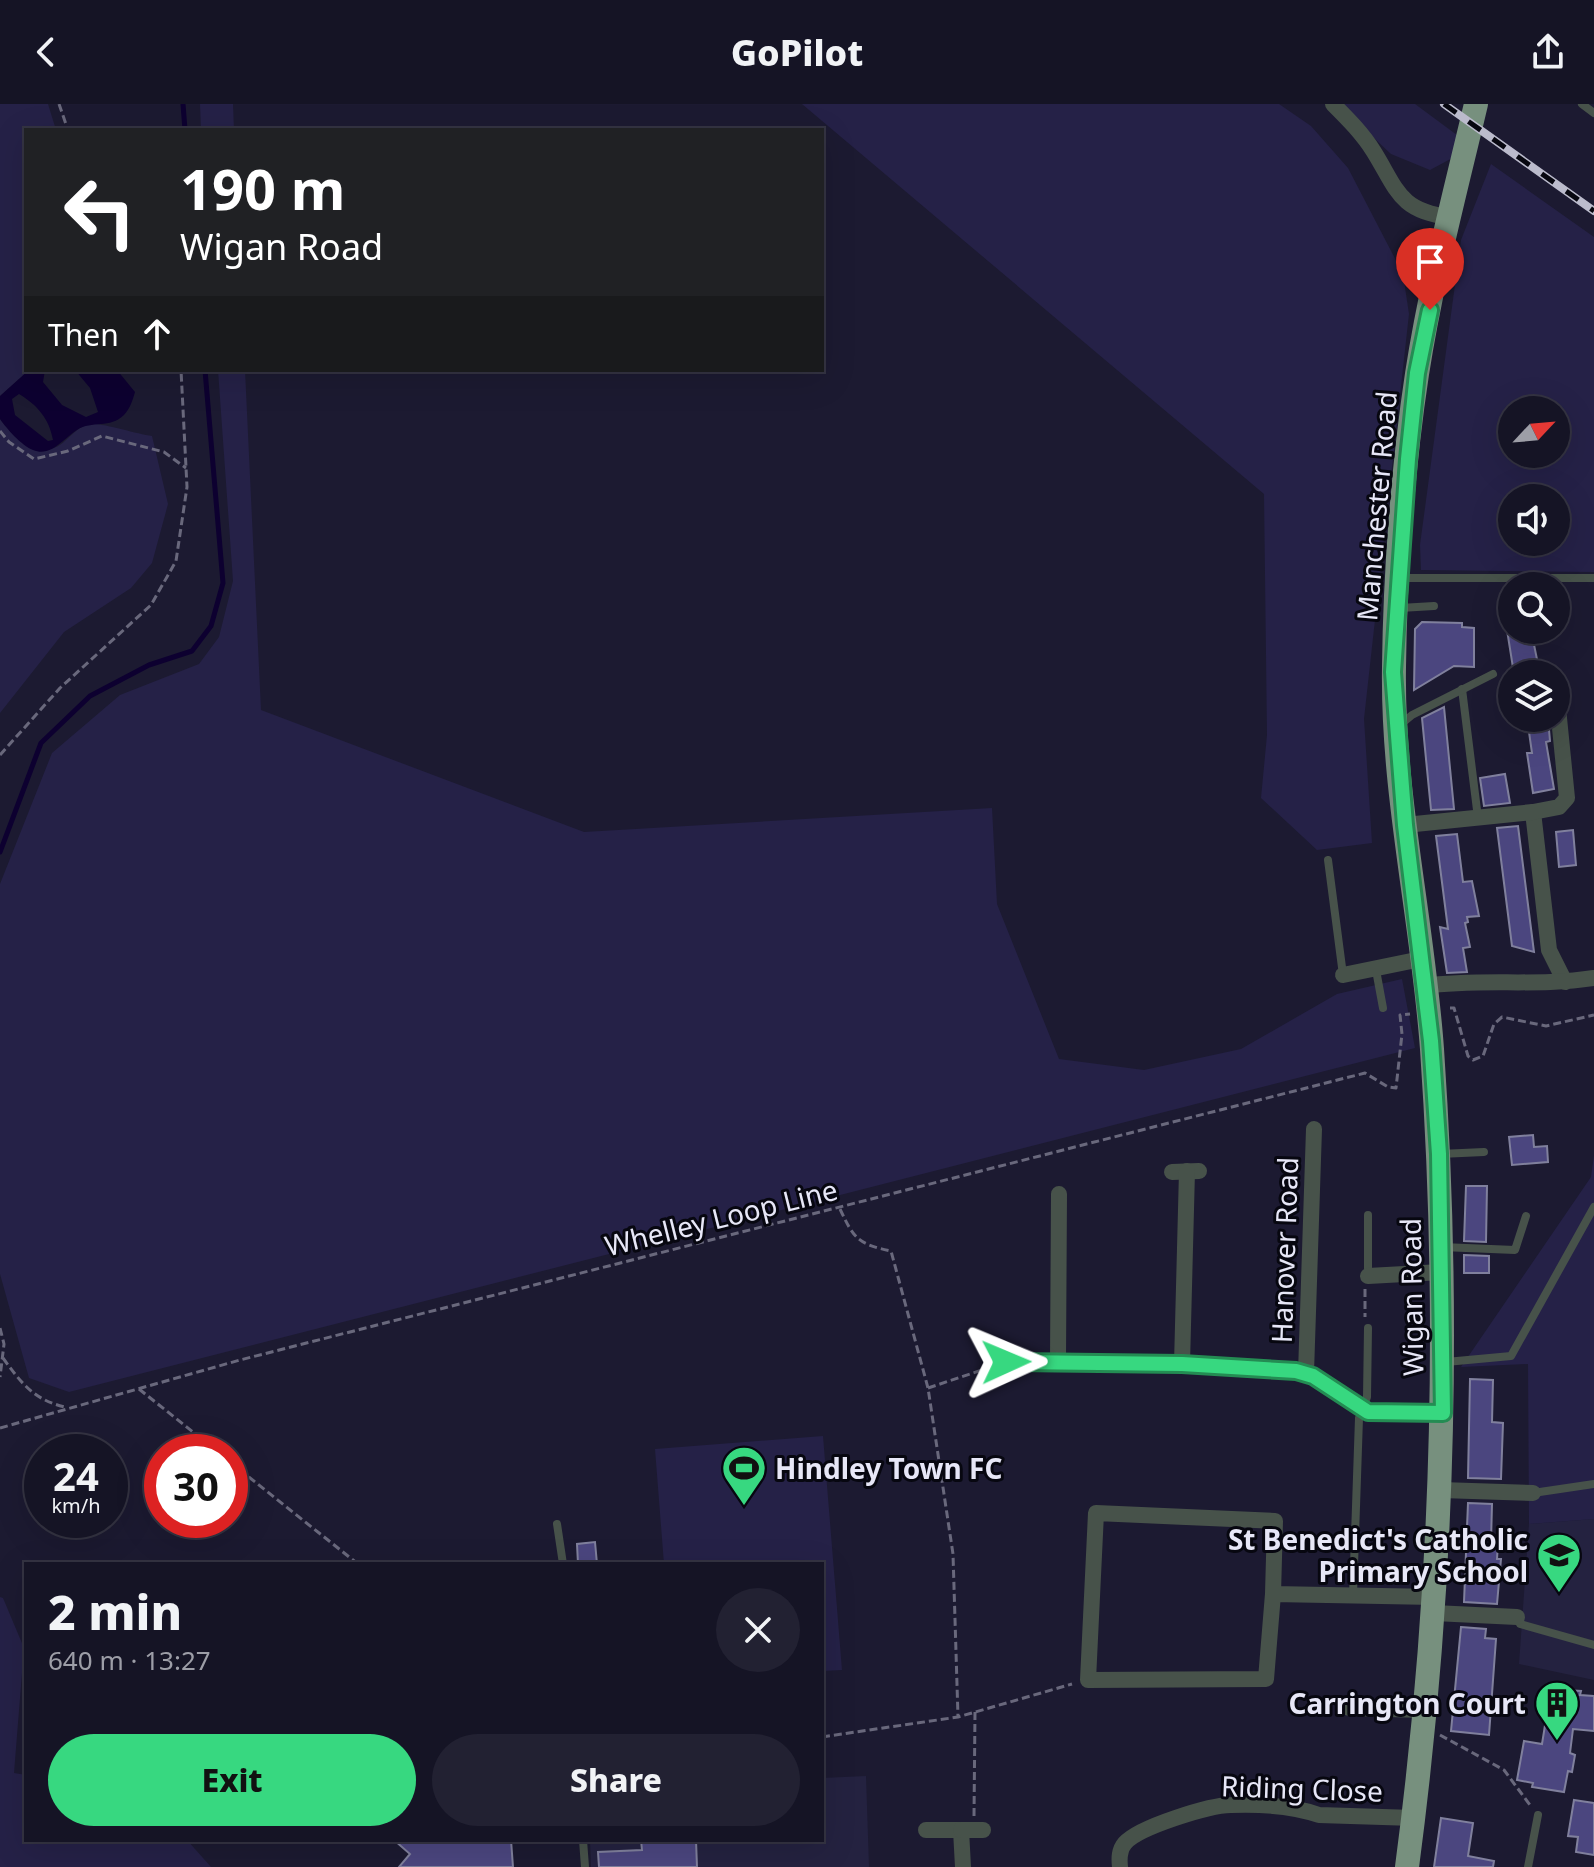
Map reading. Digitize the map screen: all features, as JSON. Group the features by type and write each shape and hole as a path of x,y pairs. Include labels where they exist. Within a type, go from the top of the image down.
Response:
{"highway":[{"name":"Manchester Road","path":"1396,728 1393,672 1395,608 1417,373 1476,104"},
{"name":"Wigan Road","path":"1396,728 1425,986 1439,1154 1443,1413 1434,1605 1407,1867"}],"street":[{"path":"1333,104 1375,153 1397,194 1424,212 1449,217"},
{"path":"1405,825 1559,807 1567,798 1560,732"},
{"path":"1533,812 1549,950 1565,982"},
{"path":"1343,975 1421,959"},
{"path":"1425,986 1510,981 1565,982 1594,978"},
{"name":"Hanover Road","path":"1306,1373 1309,1130 1332,1126"},
{"path":"1182,1364 1186,1172"},
{"path":"1057,1194 1058,1360"},
{"path":"1368,1276 1441,1272"},
{"path":"1006,1362 1058,1360 1182,1364 1306,1373 1362,1411 1443,1413"},
{"path":"1441,1490 1533,1493"},
{"path":"1096,1513 1275,1521 1273,1594 1266,1679 1088,1680 1096,1513"},
{"path":"1273,1594 1353,1595 1517,1617"},
{"path":"1349,1708 1424,1718"},
{"name":"Riding Close","path":"1120,1867 1120,1851 1132,1838 1215,1807 1231,1805 1305,1810 1319,1815 1414,1818"},
{"path":"926,1830 973,1830 963,1867"}],"lane":[{"path":"1582,104 1594,113"},
{"path":"1398,578 1594,578"},
{"path":"1395,608 1434,606"},
{"path":"1396,728 1412,715 1493,674"},
{"path":"1462,689 1478,818"},
{"path":"1328,860 1343,975"},
{"path":"1376,970 1383,1008"},
{"path":"1439,1154 1484,1152"},
{"path":"1441,1363 1511,1356 1594,1207"},
{"path":"1368,1215 1368,1276"},
{"path":"1441,1247 1515,1250 1526,1216"},
{"path":"1353,1595 1359,1418 1367,1397 1368,1328"},
{"path":"1533,1493 1594,1484"},
{"path":"557,1524 563,1562"},
{"path":"1517,1617 1520,1624 1537,1631 1594,1645"},
{"path":"1528,1867 1538,1815"},
{"path":"583,1842 585,1867"}],"path":[{"path":"59,104 67,128"},
{"path":"0,755 60,688 151,605 176,561 187,487 181,372"},
{"path":"0,431 9,442 34,459 68,451 102,436 164,452 186,468"},
{"path":"1442,1009 1454,1008 1468,1056 1477,1060 1483,1056 1494,1024 1502,1017 1546,1026 1594,1015"},
{"name":"Whelley Loop Line","path":"0,1428 138,1388 1365,1073 1388,1087 1396,1088 1402,1034 1400,1015 1413,1013"},
{"path":"839,1208 852,1236 868,1246 891,1251 928,1388 953,1554 958,1717"},
{"path":"1368,1276 1364,1291 1365,1324 1368,1328"},
{"path":"0,1328 4,1344 0,1377"},
{"path":"3,1358 27,1390 48,1403 69,1407"},
{"path":"928,1388 1006,1362"},
{"path":"138,1388 196,1434"},
{"path":"248,1476 355,1562"},
{"path":"824,1737 958,1717 1088,1680"},
{"path":"973,1830 975,1712"},
{"path":"1424,1718 1504,1770 1538,1815"}],"shaded area":[{"path":"0,104 48,104 55,128 24,128 24,372 27,372 0,396"},
{"path":"200,104 233,104 234,128 201,128"},
{"path":"802,104 1279,104 1311,126 1348,168 1403,274 1409,314 1364,719 1372,843 1317,850 1261,798 1267,735 1264,494"},
{"path":"1338,104 1415,104 1465,141 1456,156 1430,170 1391,154"},
{"path":"1491,164 1594,237 1594,572 1421,570 1420,545 1461,240"},
{"path":"27,372 45,372 43,382 62,405 86,417 98,412 90,388 77,372 119,372 135,392 128,410 119,419 83,427 46,451 28,448 0,419 0,396","holes":["19,394 45,419 53,440 48,441 15,415 12,399"]},
{"path":"218,372 245,372 261,710 584,832 992,808 997,904 1059,1059 1144,1070 1241,1049 1337,994 1402,979 1415,1048 69,1392 29,1378 0,1274 0,884 52,753 120,695 199,664 219,637 233,581"},
{"path":"0,419 14,435 39,449 57,447 81,428 92,424 152,436 168,504 152,563 131,588 64,632 0,713"},
{"path":"1594,1155 1594,1519 1529,1524 1528,1364 1461,1367 1591,1177"},
{"name":"Hindley Town FC","path":"823,1436 842,1670 824,1671 824,1562 664,1562 655,1449"},
{"name":"St Benedict's Catholic Primary School","path":"1594,1519 1594,1680 1519,1664 1529,1524"},
{"path":"0,1597 24,1648 14,1773 24,1775 24,1842 189,1842 211,1867 0,1867"},
{"path":"866,1776 869,1867 591,1867 590,1842 824,1842 824,1778"}],"building":[{"path":"1422,622 1462,623 1462,627 1474,628 1474,667 1454,666 1414,690 1415,629"},
{"path":"1509,644 1534,644 1537,660 1512,660"},
{"path":"1444,707 1454,809 1431,810 1422,718"},
{"path":"1529,732 1549,732 1550,741 1546,742 1554,789 1533,793 1527,753 1532,753"},
{"path":"1505,774 1510,803 1484,806 1480,778"},
{"path":"1518,826 1534,952 1512,946 1497,828"},
{"path":"1573,830 1576,865 1559,867 1556,832"},
{"path":"1457,834 1463,882 1472,881 1479,916 1467,917 1468,922 1465,923 1470,947 1463,948 1467,972 1447,973 1440,927 1448,929 1436,836"},
{"path":"1533,1135 1534,1147 1547,1146 1548,1162 1512,1165 1509,1137"},
{"path":"1466,1186 1487,1186 1486,1242 1464,1241"},
{"path":"1464,1255 1489,1256 1489,1273 1464,1273"},
{"path":"1470,1379 1493,1380 1492,1422 1503,1423 1501,1479 1468,1478"},
{"path":"1468,1503 1492,1504 1491,1542 1498,1543 1497,1559 1501,1559 1497,1604 1464,1602"},
{"path":"595,1542 597,1562 578,1562 577,1544"},
{"path":"1461,1627 1486,1629 1485,1638 1496,1639 1489,1735 1451,1731"},
{"name":"Carrington Court","path":"1546,1689 1581,1691 1580,1695 1594,1696 1594,1731 1573,1729 1570,1753 1575,1755 1564,1792 1532,1787 1533,1783 1517,1780 1524,1741 1542,1744 1547,1713 1540,1712"},
{"path":"1574,1800 1594,1803 1594,1855 1576,1852 1578,1837 1568,1836"},
{"path":"1441,1818 1473,1823 1468,1856 1494,1861 1493,1867 1434,1867"},
{"path":"396,1842 511,1842 513,1867 399,1867 410,1854"},
{"path":"641,1842 696,1842 697,1867 599,1867 598,1852 642,1850"}],"waterway":[{"path":"183,104 185,128"},
{"path":"0,852 41,743 90,696 149,665 192,651 211,626 223,583 205,372"}],"railway":[{"path":"1444,104 1594,211"}],"place":[{"name":"Hindley Town FC","path":"744,1507"},
{"name":"St Benedict's Catholic Primary School","path":"1559,1594"},
{"name":"Carrington Court","path":"1557,1742"}],"route":[{"path":"1006,1362 1058,1360 1296,1371 1313,1376 1362,1411 1443,1413 1439,1154 1431,1041 1405,825 1393,672 1395,608 1408,459 1417,373 1430,310"}]}
